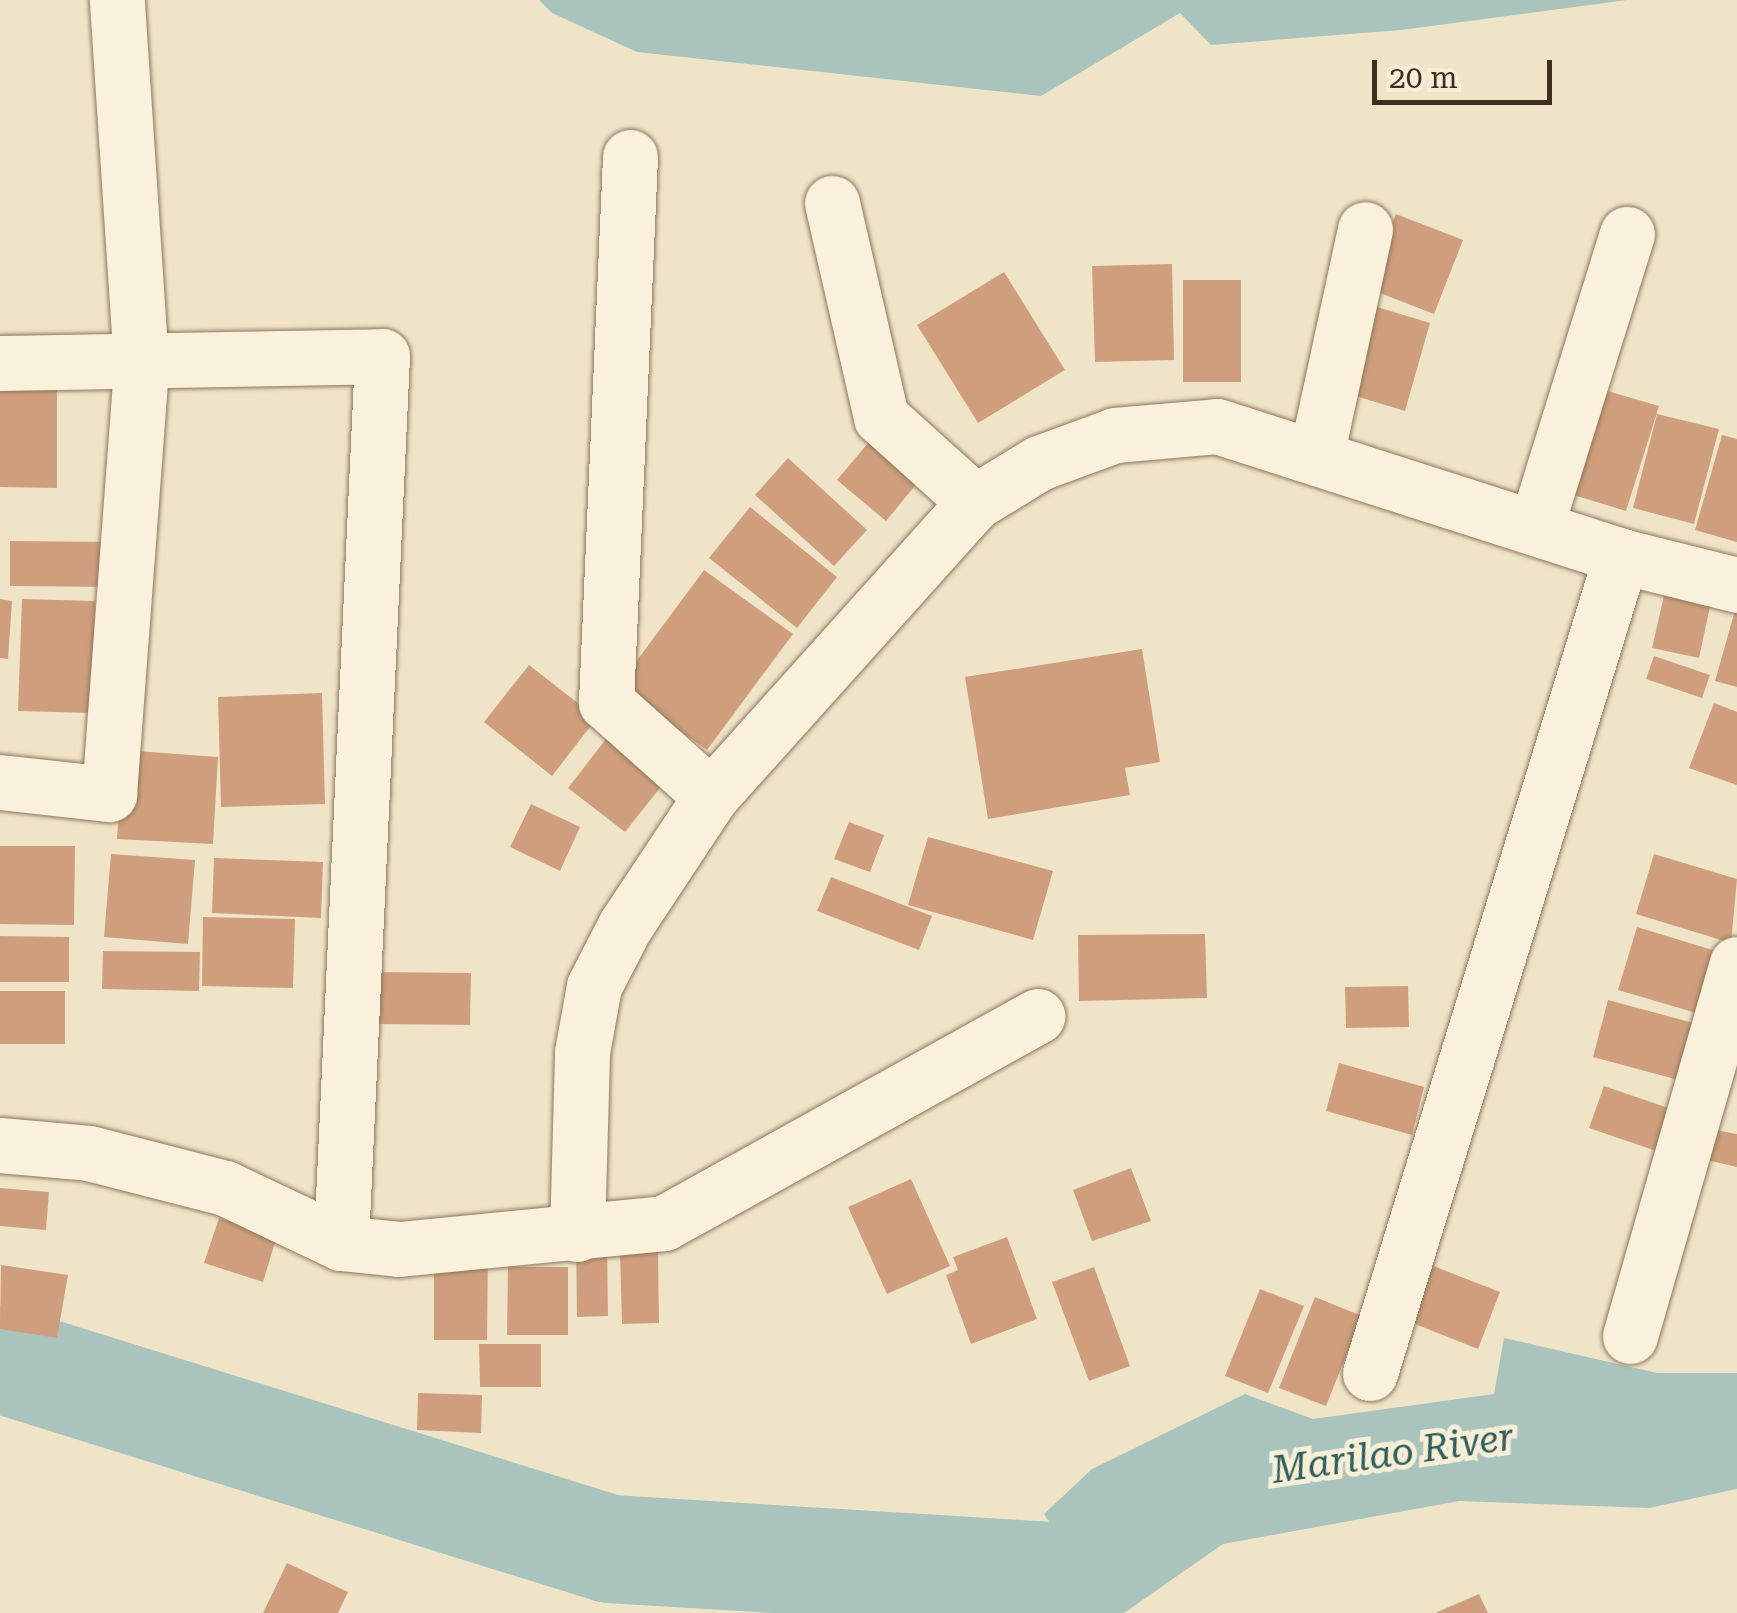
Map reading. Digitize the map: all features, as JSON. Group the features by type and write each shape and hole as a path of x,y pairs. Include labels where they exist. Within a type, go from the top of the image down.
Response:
{"street":[{"path":"0,782 109,794 142,364 118,0"},
{"path":"630,157 606,702 711,796"},
{"path":"832,203 881,417 975,502"},
{"path":"1316,456 1365,229"},
{"path":"1536,526 1627,234"},
{"path":"0,363 142,364 382,356 341,1242"},
{"path":"578,1234 582,1052 594,986 625,926 711,796 975,502 1039,462 1115,436 1217,426 1621,556 1737,585"},
{"path":"1370,1374 1621,556"},
{"path":"1630,1336 1737,964"},
{"path":"0,1145 88,1153 225,1188 341,1242 399,1248 578,1234 664,1223 1038,1016"}],"water":[{"path":"539,0 1627,0 1401,30 1211,45 1180,13 1041,96 637,52 552,13"},
{"name":"Marilao River","path":"1504,1338 1657,1373 1737,1373 1737,1489 1649,1508 1459,1501 1223,1544 1124,1613 966,1613 1080,1568 1044,1514 1092,1469 1245,1394 1313,1419 1494,1394"}],"building":[{"path":"1396,214 1463,240 1434,314 1367,288"},
{"path":"1172,264 1174,360 1095,362 1092,266"},
{"path":"1004,272 1065,370 978,423 917,325"},
{"path":"1183,280 1241,280 1241,382 1183,382"},
{"path":"1364,303 1430,323 1405,411 1339,391"},
{"path":"0,379 57,379 57,488 0,487"},
{"path":"1587,385 1659,406 1626,511 1554,489"},
{"path":"1657,414 1719,429 1694,524 1633,508"},
{"path":"879,430 928,470 886,521 837,480"},
{"path":"1722,435 1737,439 1737,542 1695,530"},
{"path":"788,458 867,530 834,566 755,495"},
{"path":"750,507 837,577 797,628 709,558"},
{"path":"10,541 117,542 115,587 10,586"},
{"path":"704,570 793,634 707,750 618,686"},
{"path":"1666,587 1712,597 1699,658 1652,648"},
{"path":"0,599 12,601 8,659 0,658"},
{"path":"22,599 95,601 92,713 18,711"},
{"path":"1737,608 1737,687 1715,681"},
{"path":"1142,649 1160,762 1125,768 1130,795 988,819 965,677"},
{"path":"1654,656 1710,675 1702,698 1646,679"},
{"path":"529,665 597,718 552,776 484,722"},
{"path":"322,693 325,804 221,807 218,697"},
{"path":"1714,703 1737,712 1737,785 1689,768"},
{"path":"609,735 667,779 625,832 568,788"},
{"path":"123,750 218,757 213,844 117,839"},
{"path":"531,804 580,827 560,871 510,847"},
{"path":"849,822 884,835 870,872 834,859"},
{"path":"928,837 1053,871 1033,940 908,905"},
{"path":"0,846 75,846 74,925 0,924"},
{"path":"111,854 195,860 188,944 104,937"},
{"path":"1654,854 1737,879 1731,943 1636,914"},
{"path":"214,858 323,862 321,918 212,913"},
{"path":"831,877 932,916 919,950 817,911"},
{"path":"203,917 295,919 293,988 202,986"},
{"path":"1637,927 1729,955 1710,1017 1618,990"},
{"path":"1205,934 1207,998 1079,1001 1078,935"},
{"path":"0,936 69,937 69,982 0,982"},
{"path":"103,951 200,952 199,991 102,989"},
{"path":"379,972 471,973 470,1025 378,1024"},
{"path":"1408,986 1409,1027 1346,1028 1345,987"},
{"path":"0,991 65,991 65,1044 0,1044"},
{"path":"1608,1000 1701,1025 1686,1082 1593,1057"},
{"path":"1339,1063 1424,1087 1412,1135 1326,1111"},
{"path":"1604,1086 1680,1112 1665,1154 1589,1128"},
{"path":"1704,1128 1737,1134 1737,1167 1698,1158"},
{"path":"1131,1168 1151,1221 1092,1241 1073,1190"},
{"path":"911,1179 950,1266 887,1294 848,1207"},
{"path":"0,1188 49,1192 46,1230 0,1226"},
{"path":"219,1218 277,1236 263,1282 204,1263"},
{"path":"1007,1237 1037,1319 971,1344 946,1275 958,1270 953,1257"},
{"path":"607,1240 608,1316 577,1317 576,1241"},
{"path":"658,1250 659,1323 622,1324 620,1251"},
{"path":"434,1255 488,1255 487,1340 434,1340"},
{"path":"1418,1260 1500,1292 1478,1349 1395,1316"},
{"path":"1,1265 68,1275 57,1338 0,1329"},
{"path":"508,1267 568,1267 568,1335 507,1335"},
{"path":"1094,1267 1130,1366 1089,1381 1052,1282"},
{"path":"1260,1289 1304,1306 1268,1393 1225,1376"},
{"path":"1315,1297 1362,1316 1326,1406 1279,1388"},
{"path":"479,1344 541,1344 541,1387 480,1387"},
{"path":"418,1393 482,1395 481,1433 417,1430"},
{"path":"287,1563 348,1592 338,1613 263,1613"},
{"path":"1479,1594 1488,1613 1435,1613"}],"waterway":[{"path":"0,1359 610,1549 1063,1577"}]}
